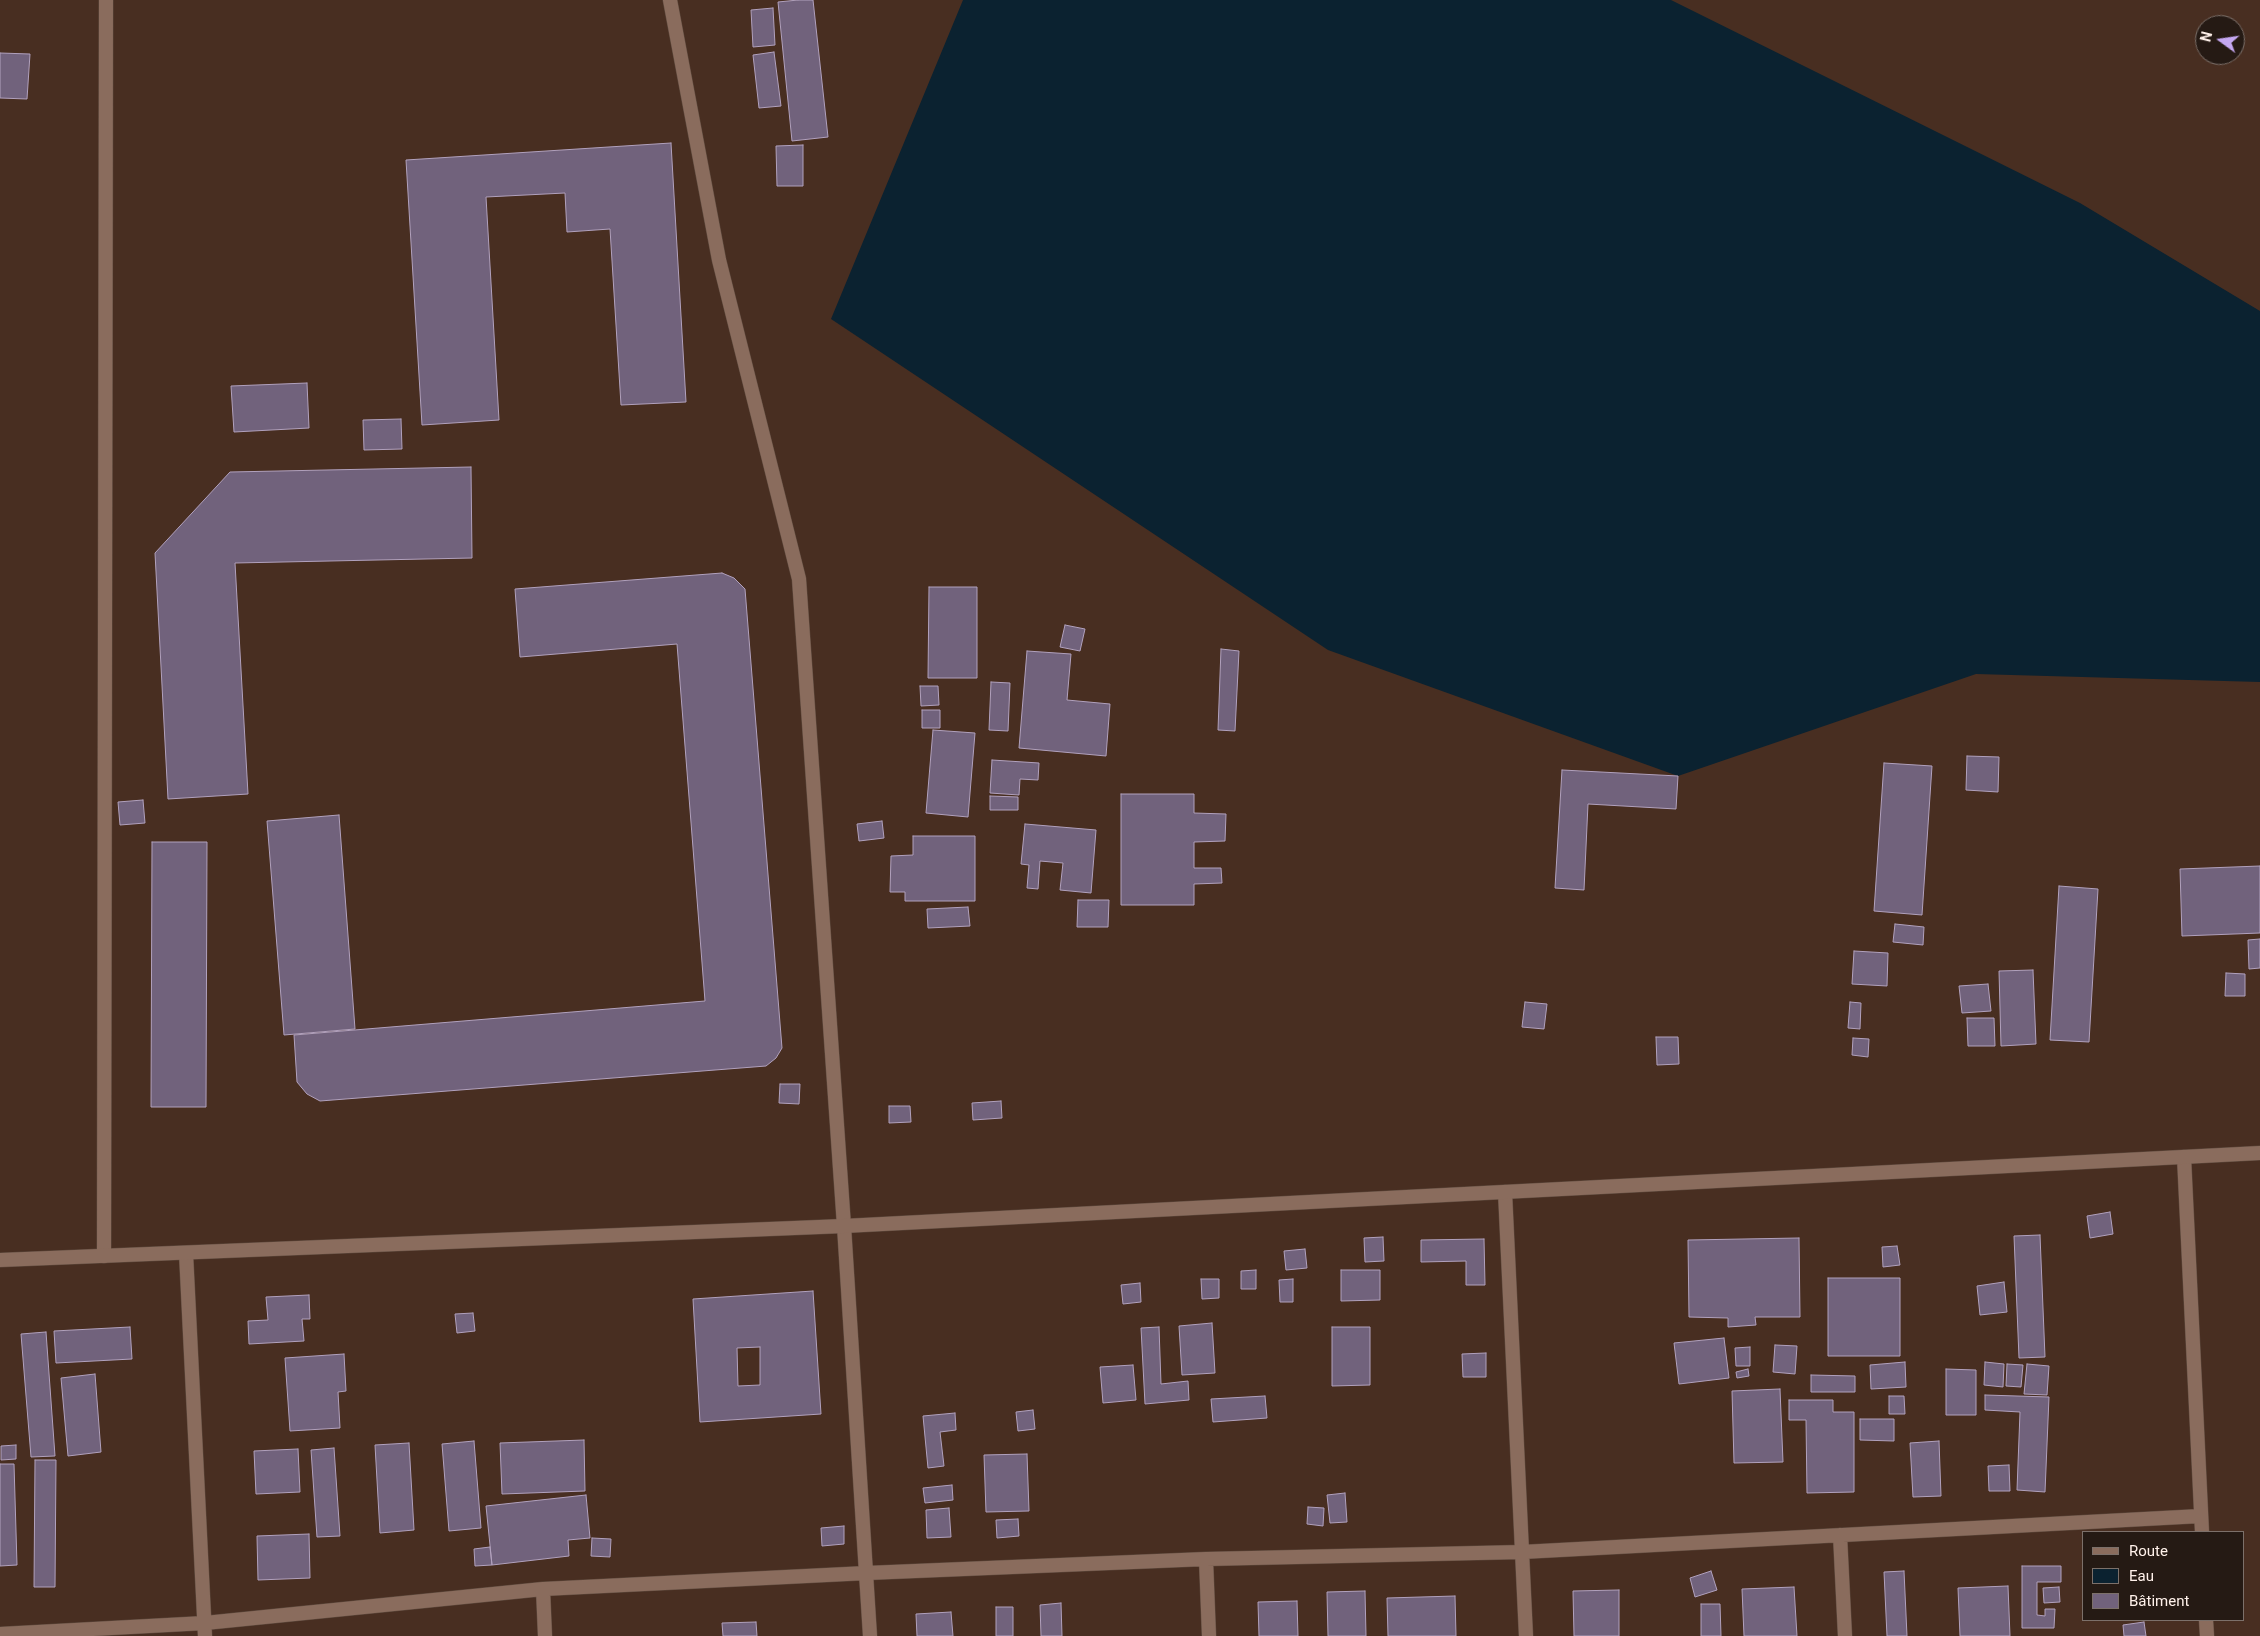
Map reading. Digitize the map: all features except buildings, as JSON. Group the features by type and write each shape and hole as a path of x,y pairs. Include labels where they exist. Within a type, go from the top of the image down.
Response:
{"street":[{"path":"104,1256 106,0"},
{"path":"670,0 720,260 799,580 844,1226 870,1636"},
{"path":"0,1260 844,1226 2260,1153"},
{"path":"2184,1157 2202,1531"},
{"path":"1505,1192 1526,1636"},
{"path":"186,1253 205,1630"},
{"path":"0,1634 205,1630 543,1590 867,1573 1206,1559 1522,1552 2201,1516"},
{"path":"1840,1535 1846,1636"},
{"path":"1206,1559 1209,1636"},
{"path":"543,1590 545,1636"},
{"path":"2206,1621 2207,1636"}],"water":[{"path":"963,0 1671,0 2080,203 2260,311 2260,682 1976,674 1678,776 1328,650 831,319"}]}
